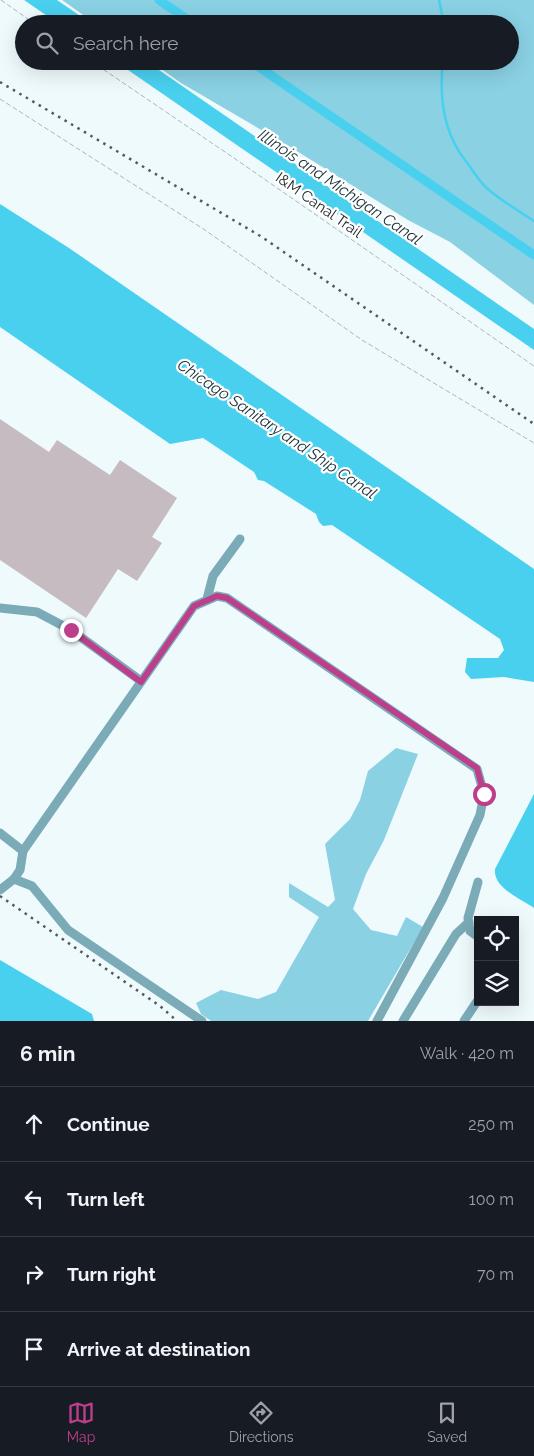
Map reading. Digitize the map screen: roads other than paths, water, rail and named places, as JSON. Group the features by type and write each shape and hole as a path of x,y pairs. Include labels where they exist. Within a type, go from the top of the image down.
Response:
{"lane":[{"path":"207,600 213,576 240,539"},
{"path":"0,890 14,879 20,870 23,851 194,606 217,596 227,598 477,768 484,794 480,815 443,898 377,1021"},
{"path":"0,608 37,612 71,630 141,682"},
{"path":"0,833 23,851"},
{"path":"14,879 32,886 68,930 202,1021"},
{"path":"474,934 470,931 469,922 478,882"},
{"path":"403,1021 456,934 469,922"},
{"path":"464,1021 474,1006"}],"water":[{"path":"24,0 57,0 79,15 46,15"},
{"name":"Illinois and Michigan Canal","path":"128,70 159,70 534,329 534,350"},
{"name":"Chicago Sanitary and Ship Canal","path":"0,204 69,248 534,569 534,682 504,677 471,679 465,672 467,658 498,658 504,650 500,639 332,525 323,526 316,514 264,481 258,480 254,472 203,438 170,444 0,327"},
{"path":"534,794 534,908 508,892 498,882 495,869"},
{"path":"0,960 92,1014 94,1021 0,1021"}],"waterway":[{"path":"159,0 181,15"},
{"path":"439,0 442,15"},
{"path":"263,70 534,255"},
{"path":"442,70 442,101 444,113 447,126 458,149 485,187 534,221"}],"railway":[{"path":"0,82 262,237 534,424"},
{"path":"0,896 160,1006 177,1021"}]}
